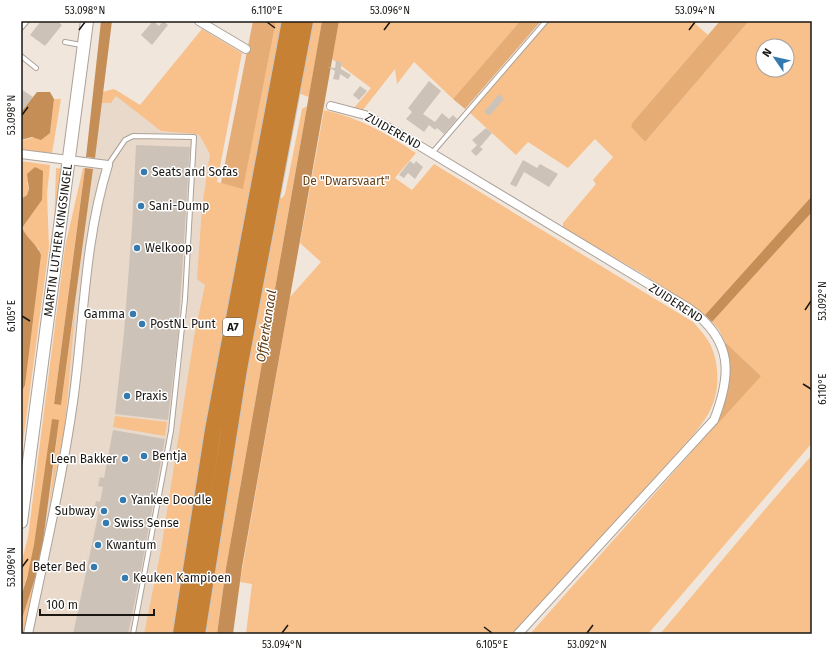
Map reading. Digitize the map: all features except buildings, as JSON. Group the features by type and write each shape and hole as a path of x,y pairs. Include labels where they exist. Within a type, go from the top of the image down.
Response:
{"highway":[{"name":"A7","path":"181,634 213,430 290,21"},
{"name":"A7","path":"197,634 239,370 305,21"}],"street":[{"path":"21,154 68,161 87,21"},
{"path":"199,21 246,49"},
{"name":"ZUIDEREND","path":"335,107 365,115 432,153 690,309 705,320 719,340 725,361 724,395 714,420 518,634"},
{"name":"MARTIN LUTHER KINGSINGEL","path":"21,522 68,161 108,165"},
{"path":"28,634 66,449 92,238 99,200 108,165"}],"lane":[{"path":"21,28 27,21"},
{"name":"ZUIDEREND","path":"432,153 546,21"},
{"path":"65,42 84,46"},
{"path":"21,56 36,68"},
{"path":"108,165 124,140 133,136 194,137 185,299 171,431 133,634"}],"shaded area":[{"path":"101,21 112,21 95,158 86,157"},
{"path":"253,21 276,21 243,189 221,183"},
{"path":"322,21 339,21 242,567 233,634 217,634 226,568"},
{"path":"520,21 541,21 465,109 453,99"},
{"path":"720,21 749,21 645,142 631,127 632,123"},
{"path":"37,92 50,92 54,99 50,133 41,140 32,137 21,140 21,112"},
{"path":"115,92 166,125 217,137 210,282 149,634 21,634 88,184 97,98"},
{"path":"35,167 43,171 42,200 22,228 41,255 25,385 21,393 21,199 27,195 29,189 27,174"},
{"path":"85,168 93,169 61,405 54,404"},
{"path":"812,196 812,212 712,322 705,315"},
{"path":"725,342 761,376 713,429 723,408 728,387 728,365"},
{"path":"52,419 59,420 43,541 35,578 21,622 21,596 27,578 34,545"}],"green space":[{"path":"276,21 283,21 209,410 173,634 144,634 161,550 194,337 205,285 197,279 202,207 210,154 200,136 197,134 161,131 116,96 111,103 102,103 103,92 113,89 116,90 140,105 202,29 242,53 217,182 243,188"},
{"path":"311,21 322,21 309,97 298,93"},
{"path":"339,21 520,21 453,99 414,62 397,84 395,69 362,111 353,109 371,88 332,59"},
{"path":"549,21 692,21 708,35 632,123 631,127 645,142 749,21 812,21 812,196 705,315 643,274 563,228 563,223 596,184 593,180 613,157 595,139 568,168 528,142 516,155 470,113"},
{"path":"54,99 61,99 52,153 21,150 21,140 50,133"},
{"path":"307,106 226,568 217,634 202,634 224,497 278,198 282,198 285,194 302,109"},
{"name":"De \"Dwarsvaart\"","path":"324,110 372,127 416,153 395,178 412,190 434,164 693,322 707,339 714,354 717,382 714,400 708,415 694,434 515,634 246,634 252,584 240,582 290,297 321,262 300,243"},
{"path":"21,161 50,165 47,194 49,247 21,457 21,393 39,249 26,237 22,228 42,200 27,182 29,189 27,195 21,199"},
{"path":"56,168 64,169 54,231"},
{"path":"83,168 85,168 54,404 61,405 76,301 65,425 49,507 59,420 52,420 37,531 28,575 21,596 21,564 28,537 65,247"},
{"path":"812,212 812,443 648,634 530,634 760,375 725,342 719,330 712,322"},
{"path":"115,416 167,422 165,436 113,427"},
{"path":"812,455 812,634 660,634 755,522"},
{"path":"35,578 24,634 21,634 21,622"}],"place":[{"name":"Seats and Sofas","path":"144,172"},
{"name":"Sani-Dump","path":"141,206"},
{"name":"Welkoop","path":"137,248"},
{"name":"Gamma","path":"133,314"},
{"name":"PostNL Punt","path":"142,324"},
{"name":"Praxis","path":"127,396"},
{"name":"Bentja","path":"144,456"},
{"name":"Leen Bakker","path":"125,459"},
{"name":"Yankee Doodle","path":"123,500"},
{"name":"Subway","path":"104,511"},
{"name":"Swiss Sense","path":"106,523"},
{"name":"Kwantum","path":"98,545"},
{"name":"Beter Bed","path":"94,567"},
{"name":"Keuken Kampioen","path":"125,578"}],"water label":[{"name":"Offierkanaal","path":"266,326"}]}
